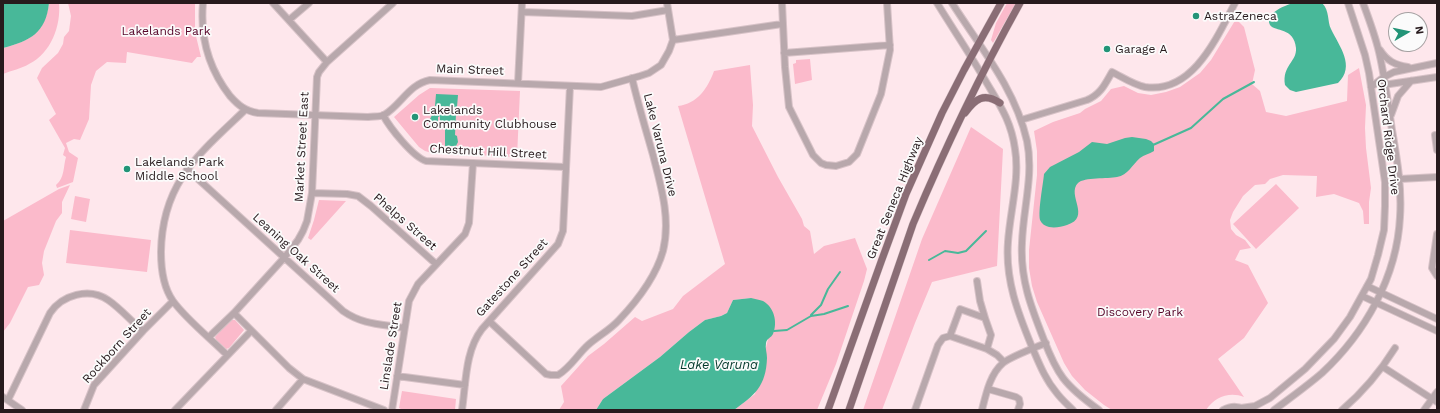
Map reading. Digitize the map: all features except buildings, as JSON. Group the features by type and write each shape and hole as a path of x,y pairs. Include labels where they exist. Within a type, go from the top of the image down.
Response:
{"main road":[{"name":"Great Seneca Highway","path":"828,410 906,194 942,113 1001,3"},
{"path":"849,410 913,224 952,135 982,73 1020,3"},
{"path":"952,135 975,101 981,98 987,98 994,99 1000,103"}],"street":[{"path":"203,3 203,33 210,63 227,91 245,110 258,113 368,117 383,115"},
{"path":"273,3 327,62"},
{"path":"289,20 308,3"},
{"name":"Market Street East","path":"209,337 234,313 284,258 303,231 312,193 314,115 317,77 319,72 327,62 393,3"},
{"path":"518,83 522,3"},
{"path":"667,3 673,40 782,24"},
{"path":"782,3 784,53 790,110 813,155 821,163 836,166 849,162 860,150 881,94 889,59 890,45 887,3"},
{"path":"937,3 982,73 1007,117 1016,154 1015,180 1008,241 1008,274 1013,297 1033,348 1048,380 1056,392 1073,410"},
{"path":"952,3 990,57 1010,94 1021,120 1027,142 1029,162 1028,191 1022,242 1022,274 1030,304 1053,361 1063,377 1080,396 1099,410"},
{"path":"1021,120 1096,96 1102,90 1112,72 1144,86 1164,86 1177,81 1190,72 1207,54 1235,3"},
{"name":"Orchard Ridge Drive","path":"1223,410 1230,406 1243,409 1255,406 1270,398 1305,369 1334,339 1350,318 1367,286 1378,255 1384,230 1385,182 1365,55 1348,3"},
{"name":"Orchard Ridge Drive","path":"1274,410 1300,391 1346,347 1364,324 1381,292 1392,265 1400,217 1400,179 1386,85 1377,43 1364,3"},
{"path":"522,12 632,16 668,10"},
{"name":"Main Street","path":"383,115 422,81 430,80 601,87 649,73 661,65 673,40"},
{"path":"1377,43 1389,61 1403,66 1412,67"},
{"path":"784,53 890,45"},
{"path":"1371,87 1384,77 1394,72 1412,67 1437,63"},
{"path":"1371,87 1437,77"},
{"name":"Lake Varuna Drive","path":"489,322 546,374 551,376 558,375 589,344 604,334 619,320 646,286 663,252 666,228 661,184 632,78"},
{"path":"1390,116 1398,96 1411,81"},
{"name":"Gatestone Street","path":"462,410 469,359 475,339 558,244 563,231 570,86"},
{"path":"227,355 183,312 173,301 167,290 163,279 161,233 174,189 187,169 199,154 245,110"},
{"name":"Chestnut Hill Street","path":"383,115 414,154 421,159 432,162 565,167"},
{"path":"1436,135 1437,150"},
{"name":"Linslade Street","path":"392,410 408,301 411,295 436,264 458,242 468,228 470,222 473,163"},
{"name":"Leaning Oak Street","path":"187,169 352,318 366,322 404,328"},
{"path":"1400,179 1437,178"},
{"name":"Phelps Street","path":"312,193 358,196 436,264"},
{"path":"1437,234 1432,268 1437,276"},
{"path":"976,281 980,301 991,335 987,349"},
{"path":"1367,286 1437,320"},
{"path":"22,410 5,398 50,313 56,306 67,298 79,294 98,296 108,300 143,331"},
{"path":"1362,296 1437,331"},
{"name":"Rockborn Street","path":"84,410 94,386 143,331 173,301"},
{"path":"950,336 960,308 985,318"},
{"path":"234,313 289,368 304,379 384,410"},
{"path":"175,410 251,330"},
{"path":"915,410 938,344 943,338 950,336 987,349 997,355 1004,362"},
{"path":"982,410 988,389 995,373 1004,362 1046,343"},
{"path":"1342,410 1367,386 1383,367 1394,348"},
{"path":"1383,367 1435,400"},
{"path":"397,376 466,385"},
{"path":"276,410 304,379"},
{"path":"988,389 1019,399 1020,404 1018,410"},
{"path":"1424,410 1435,400 1437,392"}],"green space":[{"path":"49,3 59,3 59,12 56,30 49,46 37,59 29,64 3,74 3,48 28,39 35,34 44,22"},
{"name":"Lakelands Park","path":"68,3 195,3 195,32 201,57 197,57 192,63 127,52 126,63 107,62 96,71 91,85 89,119 80,140 74,139 66,143 69,152 78,158 73,182 57,188 56,185 61,179 66,157 63,155 65,148 49,120 56,114 37,78 42,68 58,53 63,44 64,37 69,31 71,16"},
{"path":"1007,3 1016,3 993,43 991,40 996,23"},
{"name":"Discovery Park","path":"1236,19 1244,27 1255,70 1252,84 1260,91 1266,112 1286,116 1347,101 1348,75 1359,68 1366,105 1366,148 1371,188 1369,202 1369,224 1364,224 1363,211 1359,203 1334,194 1316,197 1317,176 1283,175 1270,179 1265,184 1255,185 1243,196 1230,220 1231,229 1236,235 1245,240 1251,248 1240,250 1235,260 1248,265 1268,303 1244,338 1218,359 1244,397 1239,395 1223,396 1209,405 1206,410 1112,410 1085,390 1072,376 1064,363 1037,302 1032,286 1029,268 1029,250 1037,175 1037,151 1034,131 1053,122 1080,113 1101,101 1111,89 1124,86 1138,93 1151,95 1180,87 1200,73 1211,60"},
{"path":"810,59 812,80 795,84 793,64 796,63 796,60"},
{"path":"750,65 753,105 752,126 778,177 802,219 804,226 810,231 814,254 824,246 855,238 867,269 836,364 817,410 734,410 755,394 768,339 751,298 733,300 727,313 705,320 660,357 603,399 596,410 559,410 564,402 561,386 588,356 635,317 642,321 673,309 683,296 725,264 678,106 685,105 696,99 709,83 714,71"},
{"path":"430,88 520,91 517,157 432,153 419,147 394,117 419,95"},
{"path":"971,127 1003,149 997,266 932,282 882,410 863,410 922,239"},
{"path":"1276,184 1299,208 1256,249 1233,224"},
{"path":"70,185 62,202 62,213 56,221 44,251 42,263 44,275 39,285 28,287 10,323 3,332 3,221 59,189"},
{"path":"75,196 90,199 86,222 71,219"},
{"path":"319,200 346,201 311,240 308,238"},
{"path":"70,230 151,240 147,272 66,263"},
{"path":"230,320 235,320 244,330 229,348 226,349 216,340 215,337"},
{"path":"402,391 456,399 455,410 401,409 399,408"}],"water":[{"path":"3,3 49,3 44,22 35,34 29,39 3,48"},
{"path":"1295,3 1322,3 1325,6 1331,29 1346,63 1346,70 1338,83 1296,92 1290,90 1285,85 1287,68 1296,53 1295,41 1288,33 1272,27 1269,21 1270,17 1277,10"},
{"path":"436,94 458,95 457,107 435,106"},
{"path":"433,113 456,114 455,135 457,136 458,142 456,146 445,146 445,129 440,128 440,116 438,117 438,128 432,128 430,119"},
{"path":"1132,137 1151,141 1154,144 1154,151 1140,158 1127,172 1121,176 1081,181 1075,188 1078,217 1067,225 1060,227 1049,227 1043,224 1040,220 1041,197 1044,174 1050,167 1079,152 1092,142 1107,144"},
{"name":"Lake Varuna","path":"751,298 763,301 770,307 774,315 775,325 773,334 766,343 766,368 762,383 748,399 734,410 596,410 603,399 660,357 705,320 727,313 733,300"}],"waterway":[{"path":"1153,145 1191,128 1223,99 1254,82"},
{"path":"929,260 945,251 958,253 966,251 986,231"},
{"path":"811,315 821,305 828,289 840,272"},
{"path":"774,331 787,330 811,316 824,314 848,306"}],"place":[{"name":"AstraZeneca","path":"1196,16"},
{"name":"Garage A","path":"1107,49"},
{"name":"Lakelands Community Clubhouse","path":"415,117"},
{"name":"Lakelands Park Middle School","path":"127,169"}]}
